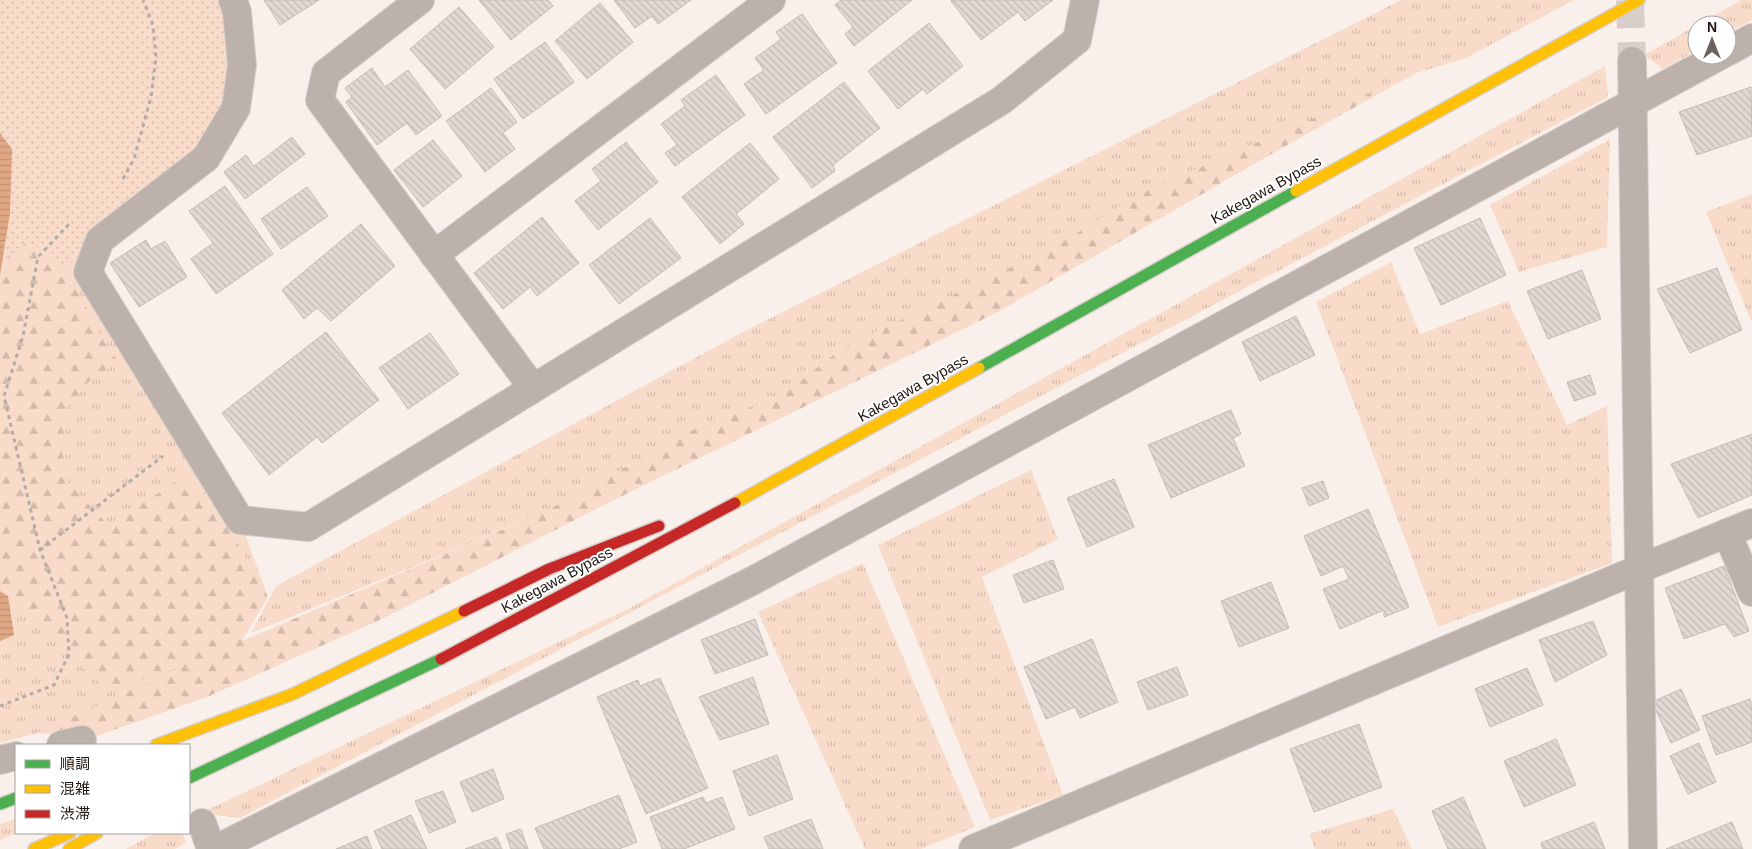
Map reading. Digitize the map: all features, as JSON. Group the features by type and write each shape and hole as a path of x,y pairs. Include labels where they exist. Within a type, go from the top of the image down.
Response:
{"highway":[{"name":"Kakegawa Bypass","path":"191,777 444,656 784,477 1639,0"},
{"path":"694,512 784,477"},
{"path":"159,744 293,694 549,569 666,523"},
{"path":"0,804 15,798"},
{"path":"34,849 68,834"},
{"path":"69,849 94,834"}],"street":[{"path":"233,0 237,12 242,65 236,108 206,158 100,240 88,272 240,520 308,527 1002,100 1077,40 1085,0"},
{"path":"420,0 326,73 320,100 533,388"},
{"path":"434,255 771,0"},
{"path":"1737,46 1752,38"},
{"path":"1632,61 1644,849"},
{"path":"216,849 754,580 1703,65"},
{"path":"973,849 1639,568 1752,523"},
{"path":"1727,533 1752,592"},
{"path":"0,760 15,756"},
{"path":"202,823 211,849"}],"path":[{"path":"119,186 134,159 151,97 156,58 153,25 143,0"},
{"path":"0,706 54,685 69,654 68,618 40,550 4,396 23,336 38,257 75,218"},
{"path":"40,550 189,436"}],"green space":[{"path":"0,0 93,258 240,520 268,597 240,642 184,666 71,724 0,743"},
{"path":"0,0 228,0 240,79 200,163 66,267 28,241 3,261 12,149 0,135"},
{"path":"1401,0 1574,0 1464,59 1416,73 850,345 781,397 709,421 544,512 251,633 276,586 741,333"},
{"path":"1741,0 1752,0 1752,20 1737,28 1737,15 1715,15"},
{"path":"1687,31 1687,56 1663,69 1644,55"},
{"path":"1605,66 1608,97 240,818 201,813 632,607"},
{"path":"1416,73 998,312 612,501 382,619 207,697 94,737 37,733 184,666 107,690 8,596 0,591 0,278 15,255 31,245 28,240 62,258 100,334 119,363 94,376 62,412 62,476 109,526 188,473 228,526 268,597 242,641 544,512 709,421 781,397 842,348 1054,247 1142,193"},
{"path":"1610,139 1607,247 1519,272 1490,205"},
{"path":"1752,194 1752,323 1706,212"},
{"path":"1391,262 1420,334 1508,301 1567,425 1607,406 1612,563 1438,627 1316,302"},
{"path":"1031,470 1058,539 982,577 1063,795 990,820 878,545"},
{"path":"863,563 975,827 921,849 865,849 758,612"},
{"path":"1393,809 1412,849 1315,849 1309,834"},
{"path":"15,819 15,834 0,840 0,824"},
{"path":"153,834 182,834 186,842 175,849 126,849"}],"shaded area":[{"path":"0,133 12,149 10,213 0,275"},
{"path":"0,591 8,596 14,635 0,641"}],"building":[{"path":"264,0 319,0 280,25"},
{"path":"479,0 548,0 553,6 511,40"},
{"path":"614,0 691,0 658,24 652,16 635,28"},
{"path":"841,0 912,0 854,46 845,34 853,27 835,5"},
{"path":"952,0 1053,0 1025,21 1018,12 981,40"},
{"path":"600,3 633,42 587,79 555,41"},
{"path":"459,7 494,47 445,89 410,49"},
{"path":"802,14 837,63 766,114 744,84 764,70 755,58 781,39 776,32"},
{"path":"929,23 963,66 927,94 923,89 898,109 868,71"},
{"path":"545,42 574,82 523,119 494,79"},
{"path":"372,68 385,87 408,70 442,116 416,135 407,123 377,145 346,102 352,97 345,88"},
{"path":"716,75 745,115 675,166 665,153 677,145 661,124 685,106 681,100"},
{"path":"844,82 880,128 833,165 835,171 812,188 773,137"},
{"path":"1751,87 1752,136 1697,155 1679,112"},
{"path":"491,88 517,122 503,133 515,149 485,172 446,121"},
{"path":"292,137 305,154 245,199 224,172 246,155 254,166"},
{"path":"433,140 462,176 423,207 394,170"},
{"path":"626,142 658,182 598,230 575,201 601,181 592,169"},
{"path":"750,143 779,179 736,214 744,224 720,244 682,197"},
{"path":"225,186 273,254 216,294 191,259 213,243 189,211"},
{"path":"307,187 328,216 281,249 261,219"},
{"path":"542,217 579,263 537,296 530,287 503,309 474,273"},
{"path":"650,218 681,258 619,304 589,265"},
{"path":"1480,218 1506,275 1441,305 1414,248"},
{"path":"361,224 395,266 331,321 317,308 304,319 282,290"},
{"path":"146,240 151,249 165,241 187,277 139,307 110,263"},
{"path":"1717,268 1742,330 1690,353 1657,289"},
{"path":"1582,270 1601,319 1548,339 1527,291"},
{"path":"1296,316 1315,355 1260,381 1242,342"},
{"path":"326,332 379,400 322,443 317,437 269,475 222,413"},
{"path":"430,333 459,374 408,409 379,368"},
{"path":"1590,375 1596,394 1574,401 1567,382"},
{"path":"1231,410 1241,434 1233,438 1245,466 1171,498 1148,445"},
{"path":"1752,434 1752,495 1698,518 1671,464"},
{"path":"1114,479 1134,527 1087,547 1067,498"},
{"path":"1323,481 1329,498 1309,506 1302,488"},
{"path":"1368,509 1409,607 1384,617 1384,610 1340,629 1323,589 1349,579 1343,566 1321,576 1304,536"},
{"path":"1053,560 1064,589 1024,603 1013,575"},
{"path":"1724,566 1749,631 1734,637 1725,624 1684,639 1665,588"},
{"path":"1271,582 1289,628 1239,647 1221,601"},
{"path":"755,619 768,655 715,674 701,640"},
{"path":"1593,621 1607,655 1555,682 1539,640"},
{"path":"1092,639 1118,702 1080,718 1075,707 1046,719 1024,667"},
{"path":"1177,667 1188,695 1148,710 1137,682"},
{"path":"1527,668 1543,705 1490,727 1475,689"},
{"path":"753,677 769,724 720,740 699,697"},
{"path":"660,678 708,788 646,814 597,697 638,680 640,686"},
{"path":"1681,689 1700,730 1671,743 1652,702"},
{"path":"1750,699 1752,706 1752,742 1716,755 1702,716"},
{"path":"1359,724 1382,787 1314,812 1290,749"},
{"path":"1556,739 1576,785 1524,807 1504,761"},
{"path":"1699,743 1716,782 1688,794 1670,756"},
{"path":"777,755 793,799 749,816 733,771"},
{"path":"493,769 504,799 472,812 460,782"},
{"path":"443,791 456,822 429,833 415,801"},
{"path":"619,795 637,842 619,849 544,849 535,828"},
{"path":"703,797 706,803 722,797 735,829 684,849 662,849 650,817"},
{"path":"1463,797 1486,849 1448,849 1432,811"},
{"path":"411,815 427,849 382,849 374,831"},
{"path":"811,819 823,849 769,849 764,837"},
{"path":"1594,822 1605,849 1543,849 1541,843"},
{"path":"1732,822 1743,849 1666,849"},
{"path":"521,829 528,849 511,849 506,834"},
{"path":"367,836 372,849 336,849"},
{"path":"497,837 502,849 465,849"}],"tunnel":[{"path":"1630,0 1632,61"}],"traffic: fast":[{"path":"979,368 1296,191"},
{"path":"190,778 441,659"},
{"path":"0,804 15,798"}],"traffic: slow":[{"path":"1296,191 1639,0"},
{"path":"735,503 979,368"},
{"path":"159,744 293,694 464,611"},
{"path":"34,849 68,834"},
{"path":"69,849 95,834"}],"traffic: jam":[{"path":"441,659 735,503"},
{"path":"464,611 549,569 659,526"}]}
